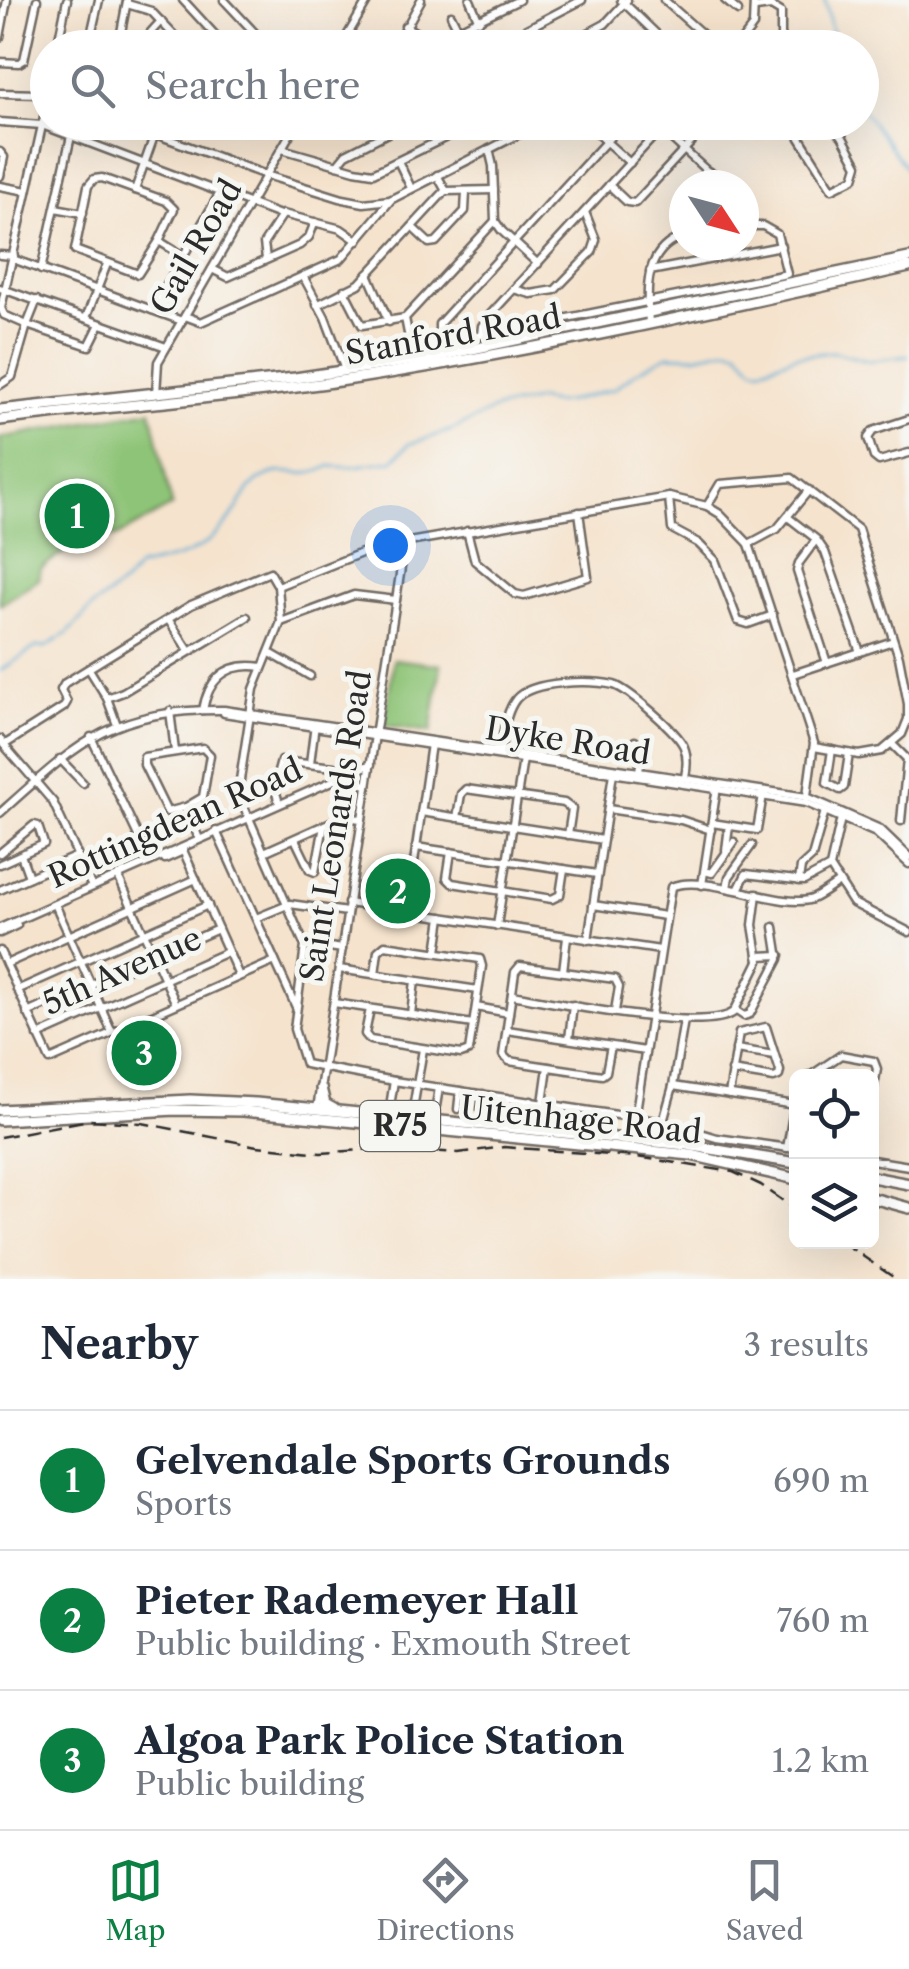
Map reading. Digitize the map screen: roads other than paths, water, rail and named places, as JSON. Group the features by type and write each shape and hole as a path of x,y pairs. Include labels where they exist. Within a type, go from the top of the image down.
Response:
{"main road":[{"name":"Stanford Road","path":"0,420 430,358 650,319 909,258"},
{"name":"Stanford Road","path":"0,410 343,381 909,268"},
{"path":"320,1088 325,1104 337,1110"},
{"name":"Uitenhage Road","path":"0,1110 209,1100 691,1155 789,1177"},
{"name":"Uitenhage Road","path":"0,1120 191,1109 316,1114 337,1110 688,1144 789,1162"},
{"path":"879,1178 909,1184"},
{"path":"879,1200 909,1208"}],"street":[{"path":"0,37 2,11 8,0"},
{"path":"30,30 37,0"},
{"path":"61,30 67,0"},
{"path":"92,30 98,0"},
{"path":"185,0 212,30"},
{"path":"225,0 252,30"},
{"path":"350,30 368,0"},
{"path":"403,30 420,0"},
{"path":"470,0 480,20"},
{"path":"461,30 517,0"},
{"path":"526,30 582,0"},
{"path":"664,0 698,30"},
{"path":"726,0 738,11"},
{"path":"594,30 610,20 624,1 654,30"},
{"path":"122,30 127,2 147,8 170,30"},
{"path":"750,30 755,4 780,12 781,30"},
{"path":"451,15 458,30"},
{"path":"153,30 161,20"},
{"path":"405,26 414,30"},
{"path":"0,62 24,60 30,32"},
{"path":"0,93 30,95"},
{"path":"0,122 30,124"},
{"path":"39,140 3,289 2,312 89,346 100,324"},
{"path":"42,270 70,140"},
{"path":"82,140 280,215 341,229 358,241"},
{"path":"134,190 153,140"},
{"path":"171,140 266,175 359,203 390,200"},
{"name":"Gail Road","path":"157,397 157,366 166,348 287,140"},
{"path":"337,165 346,154 374,140"},
{"path":"282,148 368,173 442,140"},
{"path":"0,255 152,310 201,322 340,259 390,200 504,140"},
{"path":"481,335 483,324 651,140"},
{"path":"676,140 706,170"},
{"path":"610,185 627,202 635,203 693,140"},
{"path":"801,140 832,188 854,178 858,168 844,140"},
{"path":"439,343 440,324 607,141 630,163"},
{"path":"489,150 493,158 495,221 538,264"},
{"path":"0,152 4,156 0,176"},
{"path":"398,161 411,188"},
{"path":"437,175 445,190"},
{"path":"102,178 169,203 174,210 139,274 76,250 83,213 88,186 94,179 102,178"},
{"path":"0,186 27,192"},
{"path":"152,310 221,190"},
{"path":"445,190 494,190"},
{"path":"317,305 359,284 445,190"},
{"path":"412,227 429,243 436,242 464,211 466,192"},
{"path":"55,208 83,213"},
{"path":"514,289 531,294 554,290 562,284 596,244 585,212"},
{"path":"266,259 264,244 280,215"},
{"path":"344,290 361,325 406,318 495,221"},
{"path":"212,270 226,277 304,242 316,222"},
{"path":"650,270 781,246 772,229 759,228"},
{"path":"159,241 184,256"},
{"path":"650,319 650,270 669,245"},
{"name":"Stanford Road","path":"352,361 787,274 781,246"},
{"path":"86,318 106,264"},
{"path":"368,274 388,322"},
{"path":"303,276 344,358 346,370"},
{"path":"3,289 166,348"},
{"path":"0,384 13,376 36,300"},
{"path":"406,318 410,349"},
{"path":"909,419 872,431 868,438 879,461 909,453"},
{"path":"706,506 713,492 723,484 792,478 857,528 893,642 908,714 904,730 892,744 876,753 849,754 814,747"},
{"path":"749,544 770,535 810,490"},
{"path":"670,497 672,529 698,544 715,560 738,621 748,624 773,615"},
{"path":"278,586 366,550 405,542 670,497 706,506 731,523 749,544 814,747 806,800"},
{"path":"467,532 475,562 515,594 524,596 588,577 579,512"},
{"path":"789,518 816,540 835,574 860,652"},
{"path":"816,540 797,569 826,663"},
{"name":"Saint Leonards Road","path":"316,1114 405,542"},
{"path":"92,887 53,802 2,742 64,708 67,702 62,686 168,619 196,603 273,573 281,622 255,683 238,793 305,944 294,1034 308,1066 553,1105 575,1113 663,1122 717,1138 787,1148 789,1138"},
{"path":"281,622 350,595 396,600"},
{"path":"107,698 247,617"},
{"path":"168,619 189,651"},
{"path":"792,674 893,642"},
{"path":"270,654 310,676"},
{"path":"203,710 209,688 223,672 243,665 262,667"},
{"path":"89,669 107,698 116,724"},
{"path":"500,753 510,710 529,689 548,684 610,684 624,690 678,736 686,755 685,781"},
{"name":"Dyke Road","path":"0,813 60,758 116,724 170,711 203,710 806,800 883,831 909,860"},
{"path":"170,711 176,751"},
{"path":"310,763 315,725"},
{"path":"91,737 150,861"},
{"path":"406,911 432,742"},
{"path":"892,744 907,759 901,821"},
{"path":"635,746 640,758 638,771"},
{"path":"203,748 210,754 203,797 186,807 171,813 165,811 143,762 147,754 203,748"},
{"path":"832,750 827,783 840,790 849,754"},
{"path":"0,763 11,754"},
{"path":"497,926 523,757"},
{"path":"60,758 83,783"},
{"path":"279,803 274,786 279,762 336,768 339,776 367,785"},
{"name":"Rottingdean Road","path":"0,930 370,764"},
{"path":"588,940 613,770"},
{"name":"Dyke Road","path":"613,770 685,781"},
{"path":"702,885 718,786"},
{"name":"Dyke Road","path":"718,786 806,800 842,815"},
{"path":"457,818 460,794 466,788 569,805 572,811 568,835"},
{"path":"608,809 757,830 763,796"},
{"path":"186,807 199,838"},
{"path":"798,881 801,867 812,857 825,811"},
{"path":"422,812 602,840"},
{"path":"842,815 830,867 854,904 909,932"},
{"path":"264,852 344,817 362,819"},
{"path":"0,864 11,859 20,854 45,843 36,825 4,852 11,859"},
{"path":"294,838 314,872 324,825"},
{"path":"726,854 729,826"},
{"path":"216,830 297,1008"},
{"path":"705,871 712,872 734,842"},
{"path":"727,888 728,877 752,845"},
{"path":"416,847 597,874"},
{"path":"112,1032 56,906 182,849 239,976"},
{"path":"451,852 447,878 450,882 503,891 557,898 564,869"},
{"path":"20,854 29,877"},
{"path":"0,890 77,856"},
{"path":"738,890 748,874 798,881 808,880 830,867"},
{"path":"119,877 176,1004"},
{"path":"6,964 196,879"},
{"path":"635,1118 673,885 702,885 806,900 839,882"},
{"path":"512,995 650,1017 723,1018 735,1010 757,967 752,925 757,894"},
{"path":"256,918 287,904 406,911 660,950"},
{"path":"18,990 208,905"},
{"path":"593,906 666,916"},
{"path":"437,952 442,917"},
{"path":"735,1010 744,1016 750,1014 780,955 774,927"},
{"path":"28,1013 218,929"},
{"path":"563,971 568,936"},
{"path":"305,944 342,949"},
{"path":"370,1009 368,1039 466,1054 482,966 480,959 383,945 378,951 375,974"},
{"path":"0,951 50,1060 275,961"},
{"name":"5th Avenue","path":"38,1036 227,952"},
{"path":"758,956 780,955"},
{"path":"611,1046 602,1075 505,1059 515,972 520,966 616,980 620,987 615,1011"},
{"path":"339,969 478,990"},
{"path":"411,1015 415,981"},
{"path":"334,1003 472,1024"},
{"path":"569,1039 573,1005"},
{"path":"476,1008 509,1013"},
{"path":"663,1122 684,1020"},
{"path":"729,1095 732,1071 740,1032 764,1026 780,1071 776,1078 732,1071"},
{"path":"507,1030 645,1050"},
{"path":"414,1103 422,1049"},
{"path":"736,1049 775,1055"},
{"path":"821,1069 842,1055 874,1061 877,1069"},
{"path":"542,1104 548,1067"},
{"path":"391,1100 394,1081"},
{"path":"673,1086 789,1100"},
{"path":"436,1106 439,1088"},
{"path":"458,1109 460,1091"},
{"path":"481,1110 484,1094"},
{"path":"504,1111 506,1098"},
{"path":"528,1117 530,1102"},
{"path":"551,1119 553,1105"},
{"path":"879,1161 909,1166"}],"waterway":[{"path":"825,0 831,30"},
{"path":"879,132 909,172"},
{"path":"0,671 36,647 46,647 68,633 138,567 186,554 206,543 231,518 252,487 272,473 310,473 330,466 392,461 409,444 452,430 495,409 539,400 570,401 614,389 668,355 694,356 729,349 739,351 753,367 760,369 795,356 834,352 868,361 909,356"}],"railway":[{"path":"0,1137 89,1120 142,1123 257,1146 321,1153 388,1148 458,1153 504,1147 637,1157 733,1172 761,1185 789,1205"},
{"path":"852,1249 896,1279"}],"place":[{"name":"Gelvendale Sports Grounds","path":"77,516"},
{"name":"Pieter Rademeyer Hall","path":"398,891"},
{"name":"Algoa Park Police Station","path":"144,1053"}]}
